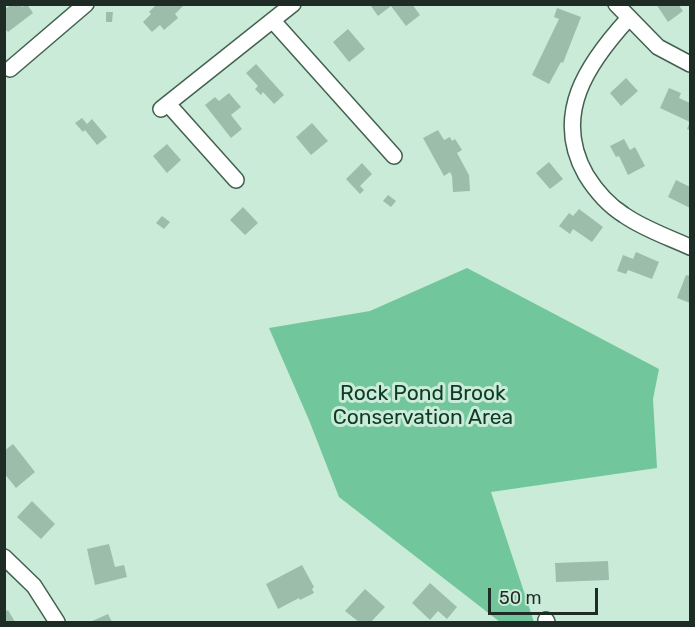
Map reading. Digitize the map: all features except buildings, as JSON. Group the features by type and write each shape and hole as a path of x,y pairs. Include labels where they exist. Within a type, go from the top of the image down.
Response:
{"street":[{"path":"10,69 86,4"},
{"path":"236,180 165,107 293,4"},
{"path":"616,4 628,19 658,47 690,64"},
{"path":"628,19 598,55 583,82 573,118 574,148 589,180 610,205 636,223 690,247"},
{"path":"273,21 394,156"},
{"path":"4,557 34,586 57,622"}],"green space":[{"name":"Rock Pond Brook Conservation Area","path":"467,268 659,369 653,399 657,468 491,492 534,622 500,622 339,497 269,328 370,311"}]}
